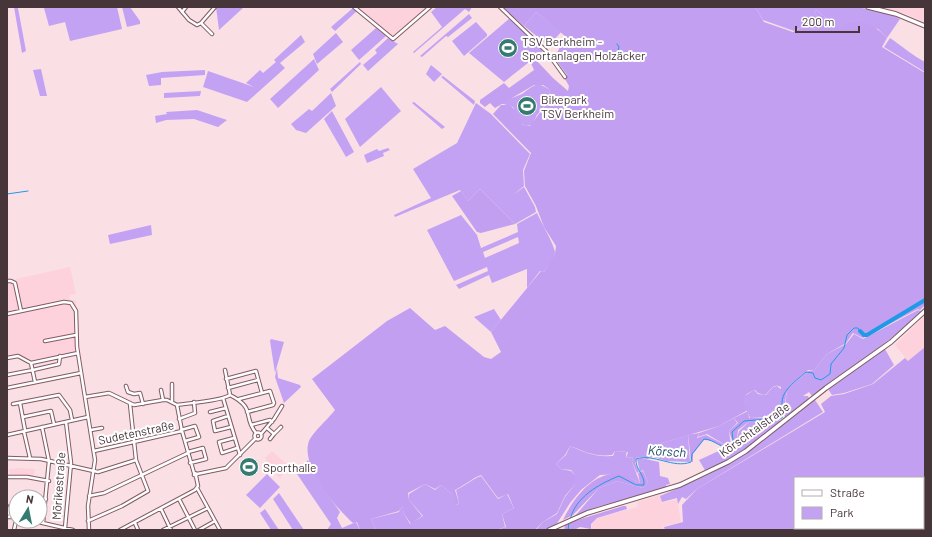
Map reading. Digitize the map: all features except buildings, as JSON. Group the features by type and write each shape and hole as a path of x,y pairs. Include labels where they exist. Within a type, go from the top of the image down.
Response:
{"main road":[{"path":"868,7 896,14 925,26"},
{"name":"Körschtalstraße","path":"549,530 597,509 671,488 728,462 746,451 826,388 891,342 925,311"}],"street":[{"path":"178,7 196,25 200,24 212,34"},
{"path":"182,12 186,7"},
{"path":"200,24 215,7"},
{"path":"354,7 392,39 428,8"},
{"path":"500,7 542,47 565,77"},
{"path":"7,281 12,281 15,284 21,311"},
{"path":"7,314 70,302 76,310 78,353 94,451 94,471 89,496 89,530"},
{"path":"45,341 76,335"},
{"path":"31,363 78,353"},
{"path":"7,358 21,356 31,363 35,382"},
{"path":"7,375 60,364 60,356"},
{"path":"196,474 222,470 240,455 255,439 256,433 251,425 245,405 230,395 225,370"},
{"path":"226,379 256,371 262,393"},
{"path":"7,388 81,373"},
{"path":"228,388 258,380"},
{"path":"172,384 172,402"},
{"path":"126,386 128,392 134,394 140,393 143,404"},
{"path":"161,390 163,400"},
{"path":"239,400 270,391 274,403 273,405 247,412"},
{"path":"85,397 109,393 130,404 143,404 163,400 177,405 223,398 230,395"},
{"path":"13,404 59,395 70,410 72,420"},
{"path":"223,398 240,455"},
{"path":"179,419 195,413 194,402"},
{"path":"20,403 30,458"},
{"path":"88,521 122,506 148,491 136,460 130,404"},
{"path":"177,405 190,463 196,474 197,488 220,530"},
{"path":"255,439 260,439 260,434 272,422 282,406"},
{"path":"210,412 226,408"},
{"path":"23,417 51,411 54,424"},
{"path":"7,435 88,416"},
{"path":"228,416 213,421 216,431 231,427"},
{"path":"251,425 270,420 272,422"},
{"name":"Mörikestraße","path":"64,528 70,467 70,446 66,422"},
{"name":"Sudetenstraße","path":"94,451 182,431 196,426 199,437 185,441"},
{"path":"42,427 49,461 48,489"},
{"path":"270,439 281,427"},
{"path":"91,430 102,428"},
{"path":"267,428 274,434"},
{"path":"256,433 260,434"},
{"path":"234,438 219,442 222,453 237,448"},
{"path":"89,496 104,493 188,453 203,448 206,459 190,463"},
{"path":"7,458 30,458 94,471 102,471 136,460"},
{"path":"7,478 23,477 49,481"},
{"path":"120,530 197,488"},
{"path":"179,499 195,530"},
{"path":"162,530 170,529 188,517 208,508"},
{"path":"160,509 170,529"},
{"path":"199,530 215,521"},
{"path":"135,523 138,530"},
{"path":"48,524 73,530"}],"shaded area":[{"path":"356,7 429,7 393,37"},
{"path":"502,7 755,7 764,22 793,32 802,27 818,29 822,22 814,12 816,10 840,28 844,29 845,23 869,24 873,26 887,38 882,47 925,73 925,305 920,310 918,309 863,338 853,333 846,343 827,354 814,370 808,370 787,389 783,417 780,420 750,421 738,430 734,446 730,449 704,440 693,454 693,462 691,461 688,435 662,443 658,447 656,455 647,459 641,457 636,458 635,463 639,472 637,473 632,462 633,457 626,458 628,452 615,451 612,455 591,454 570,446 565,455 556,464 561,469 571,471 575,475 575,484 565,496 557,513 543,522 535,530 496,530 506,527 502,514 514,508 508,494 498,498 481,475 455,490 459,503 456,505 451,493 441,485 435,489 425,484 408,493 409,500 422,516 411,524 404,514 402,506 399,511 371,519 376,530 360,530 357,522 353,523 329,497 314,474 310,462 308,451 309,441 314,433 335,410 312,379 387,321 410,308 435,330 445,326 484,357 491,359 501,352 491,332 541,271 544,272 555,254 556,246 544,227 536,206 525,186 524,171 531,153 493,114 501,105 510,105 515,110 523,125 530,126 550,99 549,89 543,85 534,85 495,108 490,103 485,107 480,103 480,100 504,83 509,88 534,70 531,63 536,60 568,91 569,86 565,79 567,75 553,56 558,51 565,36 536,12 524,26","holes":["774,386 781,387 781,417 749,418 748,411 734,418 738,423 729,431 733,443 732,446 727,446 706,435 697,438 699,433 690,435 719,426 748,410 744,403 744,398 747,394 755,390 758,393 765,395"]},
{"path":"880,7 925,7 925,22 906,14"},
{"path":"480,189 515,224 481,233 477,232 452,196 461,191 468,201"},
{"path":"70,267 76,294 69,295 70,301 76,300 79,351 32,360 18,355 7,356 7,282 12,283 16,279"},
{"path":"925,315 925,347 908,361 895,345"},
{"path":"925,347 925,530 665,530 664,527 683,522 682,505 697,489 825,412 821,404 831,396 844,394 873,384 905,358 908,361"},
{"path":"272,451 290,467 280,478 273,472 265,458"},
{"path":"9,469 35,469 33,478 10,477"},
{"path":"643,471 648,482 643,488 617,481 599,488 573,515 563,520 578,495 601,477 610,474 620,474 640,483 638,473"},
{"path":"660,495 662,503 677,499 681,522 663,526 664,530 592,530 591,525 597,518 638,507 637,502"},
{"path":"626,506 627,509 597,518 591,524 591,529 580,527 574,530 564,530 565,525 571,522"}],"green space":[{"path":"14,7 18,8 26,51 22,53"},
{"path":"117,7 122,29 70,41 65,22 49,26 44,8"},
{"path":"122,7 130,7 140,21 140,24 127,27"},
{"path":"216,7 242,7 243,8 219,30"},
{"path":"437,7 472,7 469,12 465,9 414,53 413,52 442,27 431,12"},
{"path":"755,7 850,7 886,13 900,19 887,38 878,29 845,24 845,30 833,24 816,10 814,12 822,22 818,29 802,27 794,31 763,20"},
{"path":"353,8 357,11 335,31 331,27"},
{"path":"536,12 561,32 549,46 524,26"},
{"path":"469,14 472,18 448,37 446,36 422,57 420,56"},
{"name":"TSV Berkheim - Sportanlagen Holzäcker","path":"510,18 543,51 504,82 469,53"},
{"path":"476,22 487,34 487,36 464,56 452,41"},
{"path":"376,28 386,36 359,60 351,50"},
{"path":"336,33 343,42 317,64 313,54"},
{"path":"301,35 305,42 280,63 285,68 247,102 203,87 208,71 254,87 246,83 260,70 263,73 276,62 274,60"},
{"path":"388,38 398,44 368,71 363,65 377,53 375,50"},
{"path":"890,38 925,62 925,72 884,47"},
{"path":"314,59 319,70 278,108 270,99"},
{"path":"360,62 361,64 332,92 330,89"},
{"path":"431,65 442,74 434,82 426,74"},
{"path":"41,69 47,96 40,96 33,70"},
{"path":"205,70 205,75 161,78 161,85 149,86 146,75 162,72"},
{"path":"443,76 475,101 474,105 441,77"},
{"name":"Bikepark TSV Berkheim","path":"539,84 549,89 550,99 537,115 532,125 525,126 521,123 513,107 500,103 522,94"},
{"path":"381,87 401,111 360,147 345,119"},
{"path":"201,91 200,96 164,98 164,93"},
{"path":"331,93 336,106 306,133 296,130 291,124 309,109 312,111"},
{"path":"414,102 445,127 442,129 412,103"},
{"path":"476,103 491,114 530,154 523,170 524,186 513,195 524,187 535,207 536,212 515,224 480,189 468,201 460,190 395,217 394,215 431,198 413,169 457,143"},
{"path":"197,110 227,120 218,127 194,119 166,120 156,123 155,116 167,114 166,112"},
{"path":"332,111 354,152 346,157 324,119"},
{"path":"388,148 390,150 383,153 384,156 367,163 364,155 377,149 379,151"},
{"path":"537,213 555,250 553,258 544,272 540,271 527,288 527,269 492,283 489,275 459,289 456,285 488,271 487,267 454,281 427,230 461,215 477,235 481,248 518,232 517,224","holes":["518,237 519,243 485,258 483,252"]},
{"path":"151,225 152,235 110,244 108,235"},
{"path":"925,307 925,310 912,322 870,354 812,396 809,392 803,396 808,396 809,399 786,417 784,416 787,389 808,371 814,370 827,354 846,344 854,334 863,339 918,310 921,311"},
{"path":"494,309 501,320 491,332 474,317"},
{"path":"271,339 284,342 275,373 270,341"},
{"path":"885,349 894,365 872,384 844,393 832,395 828,389"},
{"path":"277,368 278,378 300,385 301,387 284,403 275,377"},
{"path":"777,386 782,390 781,416 750,418 743,401 743,397 754,390 758,394 766,395 773,387"},
{"path":"815,400 823,412 697,489 686,499 682,497 678,504 677,498 662,502 660,496 712,473 732,461"},
{"path":"734,418 737,423 729,431 731,446 727,446 707,434 698,437 699,433 719,426"},
{"path":"779,420 781,422 747,448 706,472 699,460 723,449 735,447 739,431 750,421"},
{"path":"688,435 690,462 666,461 654,457 662,443"},
{"path":"570,446 586,453 601,456 613,456 615,451 627,452 626,458 633,457 632,462 640,483 620,474 600,475 581,490 570,503 556,525 546,530 536,530 543,522 557,514 565,497 575,484 575,475 571,470 561,469 556,464 566,455"},
{"path":"641,458 659,462 660,476 668,478 670,484 666,485 666,488 597,507 575,516 599,488 617,481 643,488 648,482 643,470 640,472 637,459"},
{"path":"308,460 319,482 340,512 337,518 342,528 356,522 360,530 327,530 331,524 297,474"},
{"path":"267,474 280,487 260,508 246,495"},
{"path":"481,476 498,499 507,494 514,508 502,514 505,527 496,530 376,530 371,519 399,512 402,505 404,514 410,524 423,516 409,500 409,494 425,484 435,490 441,485 451,493 457,505 459,503 456,490"},
{"path":"279,493 304,530 293,530 273,499"},
{"path":"265,509 279,530 271,530 260,513"}],"waterway":[{"path":"617,44 619,47 618,51"},
{"path":"7,194 28,191"},
{"name":"Körsch","path":"860,331 864,335 867,335 925,300"},
{"name":"Körsch","path":"570,520 582,498 596,487 611,479 619,476 636,485 644,485 636,459 650,458 670,463 684,464 691,462 692,454 704,439 722,446 730,448 734,447 732,432 744,421 782,418 784,412 782,399 792,384 806,372 813,373 815,378 821,380 830,374 831,364 844,348 847,335 854,328 858,328 860,331"},
{"name":"Körsch","path":"568,530 569,523"}],"place":[{"name":"TSV Berkheim - Sportanlagen Holzäcker","path":"508,48"},
{"name":"Bikepark TSV Berkheim","path":"527,106"},
{"name":"Sporthalle","path":"249,467"}]}
